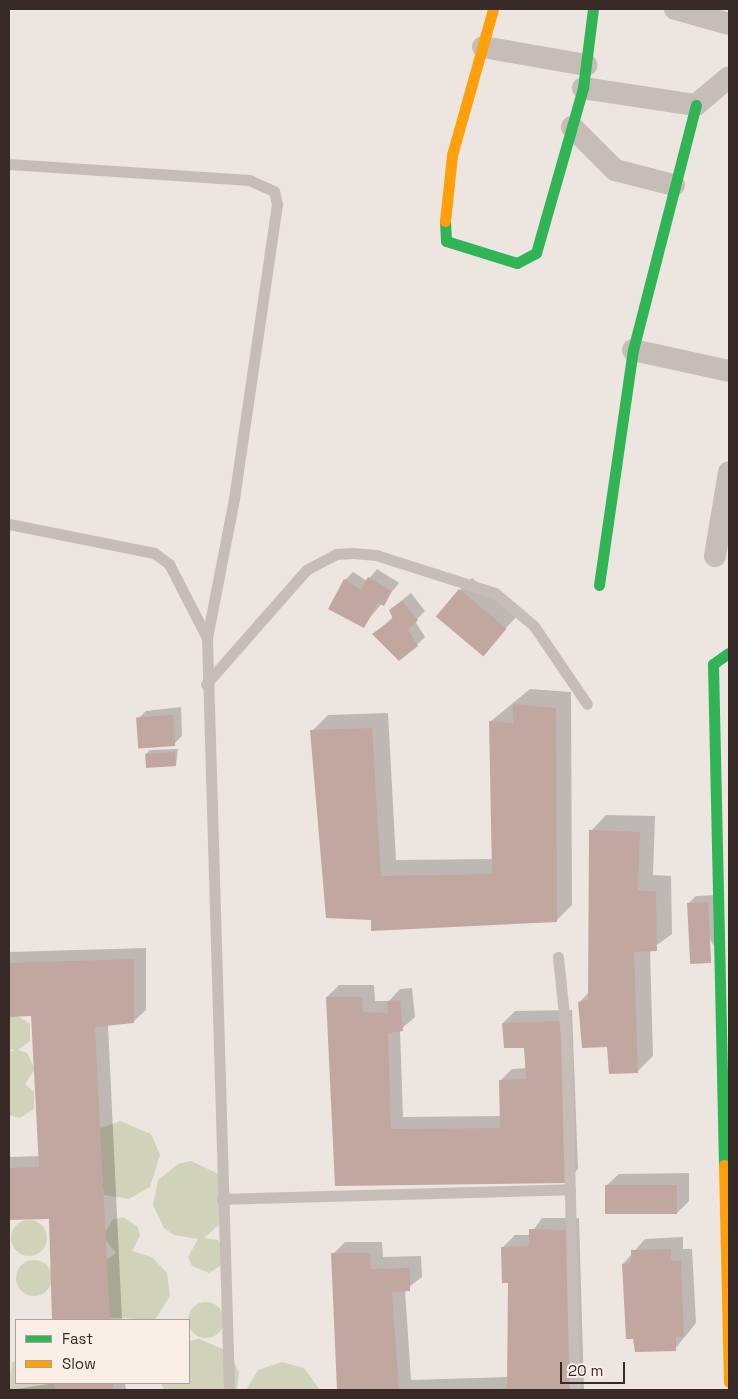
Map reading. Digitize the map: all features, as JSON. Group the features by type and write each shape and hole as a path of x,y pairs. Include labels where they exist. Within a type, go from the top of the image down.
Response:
{"street":[{"path":"493,9 452,155 442,221 446,241 517,262 531,258 572,127 583,88 592,9"},
{"path":"675,9 729,24"},
{"path":"483,47 586,64"},
{"path":"599,584 633,350 674,185 712,98 729,77"},
{"path":"583,88 712,98"},
{"path":"572,127 615,170 674,185"},
{"path":"633,350 729,371"},
{"path":"715,556 729,472"},
{"path":"729,653 713,664 729,1382"}],"lane":[{"path":"9,164 249,180 274,191 275,228 234,499 207,638 206,684 229,1390"},
{"path":"9,524 154,553 169,564 207,638"},
{"path":"206,684 306,570 328,557 353,553 376,555 495,594 534,626 587,704"},
{"path":"558,957 566,1034 575,1390"},
{"path":"222,1199 570,1189"}],"green space":[{"path":"15,1014 30,1024 30,1041 18,1050 27,1053 35,1069 25,1084 34,1092 34,1109 20,1118 9,1115 9,1052 15,1050 9,1049 9,1015"},
{"path":"120,1121 151,1134 160,1155 150,1187 129,1199 104,1195 96,1130"},
{"path":"191,1161 221,1175 231,1195 227,1218 204,1238 218,1240 223,1247 223,1264 209,1273 192,1266 188,1257 198,1239 174,1235 164,1228 153,1205 158,1180 178,1164"},
{"path":"123,1217 138,1227 140,1236 132,1251 152,1257 167,1273 170,1296 156,1319 103,1317 106,1260 116,1253 103,1237 112,1220"},
{"path":"29,1220 42,1225 47,1238 42,1251 29,1256 16,1251 11,1238 16,1225"},
{"path":"34,1260 47,1265 52,1278 47,1291 34,1296 21,1291 16,1278 21,1265"},
{"path":"206,1302 219,1307 224,1320 219,1333 206,1338 193,1333 190,1327 190,1319 188,1319 193,1307"},
{"path":"199,1339 230,1352 239,1373 237,1390 164,1390 161,1384 190,1384 190,1341"},
{"path":"12,1361 15,1362 15,1384 62,1384 61,1390 9,1390"},
{"path":"282,1362 304,1368 320,1390 246,1390 258,1370"}],"building":[{"path":"368,577 392,591 384,606 378,603 364,628 328,609 344,579 361,590"},
{"path":"459,589 506,629 483,656 436,617"},
{"path":"402,601 418,620 408,630 418,646 399,661 372,634 393,619 389,610"},
{"path":"513,704 556,708 557,922 371,931 371,920 326,918 310,730 372,728 381,876 492,874 489,721 513,723"},
{"path":"173,715 175,746 138,749 136,718"},
{"path":"175,752 176,766 146,768 145,754"},
{"path":"589,830 640,832 638,890 656,892 657,951 634,952 638,1073 609,1074 607,1047 582,1048 578,1002 588,1000"},
{"path":"708,902 711,963 690,964 687,903"},
{"path":"134,959 134,1023 95,1027 110,1319 52,1319 49,1219 9,1220 9,1168 39,1167 31,1016 9,1017 9,963"},
{"path":"326,997 362,997 363,1012 388,1013 387,1001 400,1000 403,1031 388,1033 391,1129 500,1128 499,1080 526,1079 524,1048 504,1048 502,1023 560,1021 567,1183 335,1186"},
{"path":"605,1185 677,1185 677,1214 605,1214"},
{"path":"529,1229 568,1230 572,1390 485,1390 507,1388 508,1283 502,1283 501,1247 529,1246"},
{"path":"671,1249 671,1261 681,1261 684,1337 676,1336 676,1351 635,1352 633,1339 626,1339 622,1264 631,1263 631,1250"},
{"path":"331,1253 370,1253 371,1269 410,1268 410,1291 392,1292 399,1390 337,1390"},
{"path":"54,1384 113,1384 113,1390 54,1390"}],"traffic: fast":[{"path":"445,221 446,241 517,263 536,253 583,88 593,9"},
{"path":"599,585 633,350 696,105"},
{"path":"724,1165 713,664 729,653"}],"traffic: slow":[{"path":"445,221 452,155 493,9"},
{"path":"724,1165 729,1382"}]}
